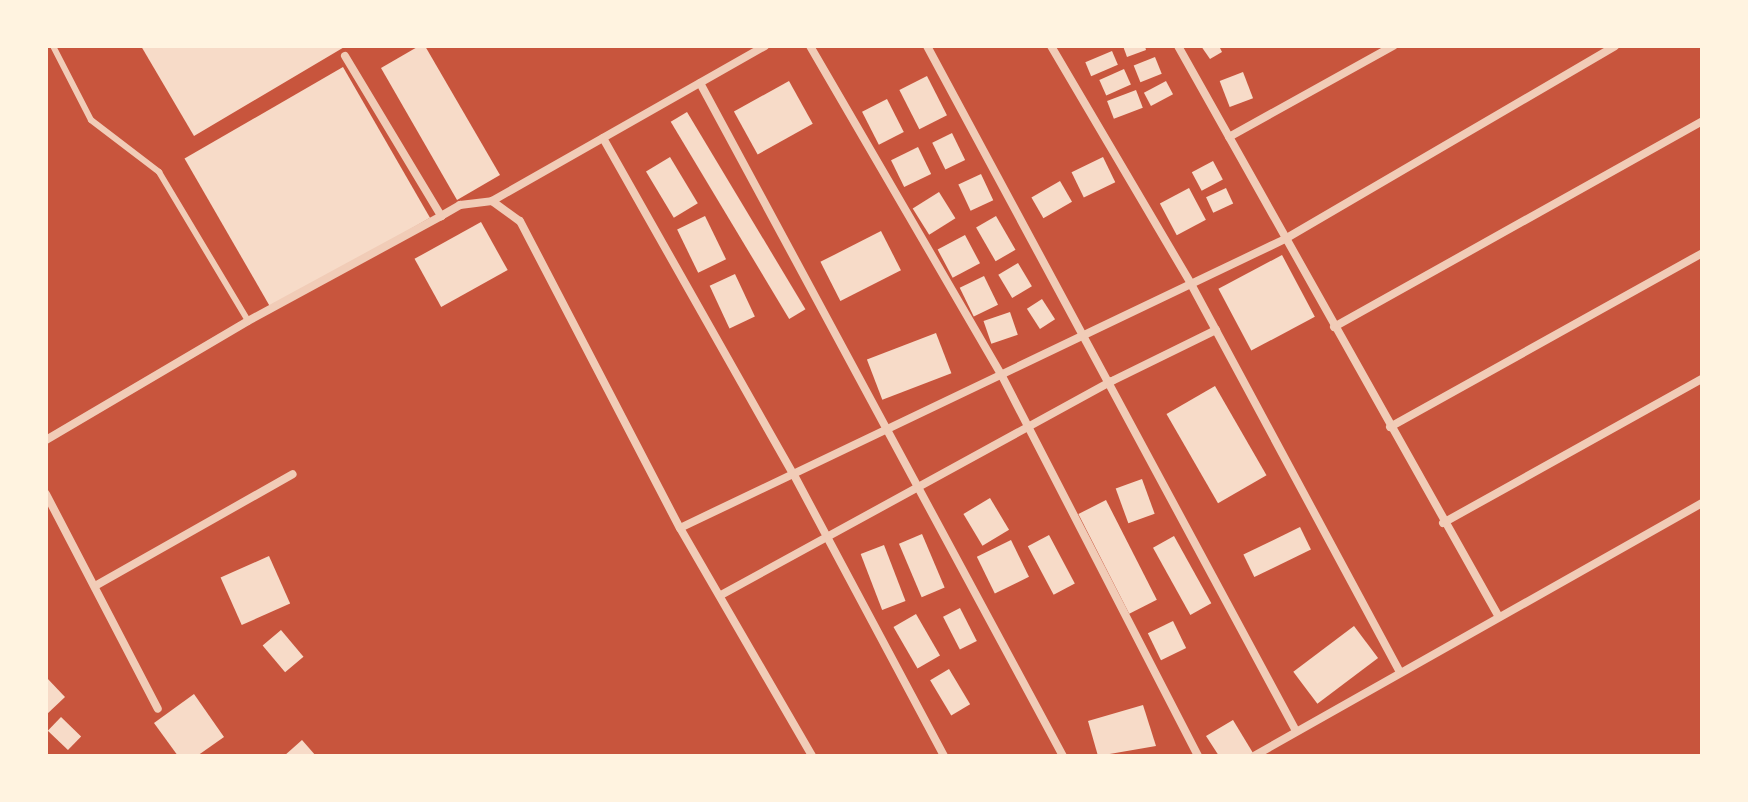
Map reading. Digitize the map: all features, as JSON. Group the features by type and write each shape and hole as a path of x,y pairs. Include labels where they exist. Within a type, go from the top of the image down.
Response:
{"street":[{"path":"46,440 248,321 460,205 492,201 765,46"},
{"path":"810,46 1002,376 1026,428 1198,756"},
{"path":"927,46 1112,381 1296,731"},
{"path":"1051,46 1191,284 1400,672"},
{"path":"1178,46 1443,523 1499,617"},
{"path":"1229,137 1393,46"},
{"path":"680,528 1285,239 1615,46"},
{"path":"345,56 441,216"},
{"path":"700,83 1063,756"},
{"path":"1334,327 1702,121"},
{"path":"603,138 794,475 944,756"},
{"path":"492,201 520,221 680,528 812,756"},
{"path":"1390,427 1702,253"},
{"path":"721,595 1112,381 1216,330"},
{"path":"1443,523 1702,379"},
{"path":"95,586 293,474"},
{"path":"46,494 158,709"},
{"path":"1258,755 1702,503"}],"lane":[{"path":"53,46 91,120 159,172 248,321"}],"building":[{"path":"141,46 346,46 194,136"},
{"path":"419,46 425,46 500,175 457,200 381,68"},
{"path":"1123,46 1145,46 1146,50 1127,57"},
{"path":"1201,46 1219,46 1222,52 1210,59"},
{"path":"1112,51 1118,65 1091,76 1085,62"},
{"path":"1155,57 1162,74 1140,82 1134,66"},
{"path":"343,67 430,218 272,309 185,158"},
{"path":"1124,69 1131,85 1106,96 1099,80"},
{"path":"1243,72 1253,98 1230,107 1220,81"},
{"path":"927,76 947,115 919,129 899,90"},
{"path":"789,81 813,124 758,154 734,112"},
{"path":"1166,81 1173,94 1151,106 1144,93"},
{"path":"1136,90 1143,108 1114,119 1107,101"},
{"path":"887,99 904,132 879,145 862,112"},
{"path":"687,112 805,309 789,319 671,122"},
{"path":"952,133 965,160 945,170 932,143"},
{"path":"918,147 931,174 904,187 891,160"},
{"path":"670,157 698,203 674,218 646,171"},
{"path":"1103,157 1115,182 1084,198 1072,172"},
{"path":"1213,161 1223,180 1202,191 1192,172"},
{"path":"981,174 993,200 971,211 958,185"},
{"path":"1060,181 1072,202 1043,218 1031,198"},
{"path":"1189,188 1206,220 1177,235 1160,203"},
{"path":"1226,188 1233,203 1213,213 1206,197"},
{"path":"939,192 955,218 929,235 913,208"},
{"path":"705,216 726,259 698,273 677,230"},
{"path":"996,216 1016,250 996,261 976,228"},
{"path":"481,222 508,270 441,307 415,259"},
{"path":"881,231 901,270 840,301 820,262"},
{"path":"965,235 980,263 953,278 938,250"},
{"path":"1282,255 1315,317 1251,351 1218,289"},
{"path":"1018,263 1032,286 1012,298 998,275"},
{"path":"735,274 755,317 729,328 710,286"},
{"path":"984,276 998,305 974,317 960,288"},
{"path":"1042,299 1055,319 1040,329 1027,309"},
{"path":"1010,312 1018,335 991,344 984,321"},
{"path":"936,333 951,373 882,400 867,360"},
{"path":"1215,386 1266,475 1218,503 1167,414"},
{"path":"1142,479 1155,514 1128,523 1116,489"},
{"path":"990,498 1009,530 982,546 963,514"},
{"path":"1106,500 1157,600 1129,614 1078,514"},
{"path":"1300,527 1311,549 1254,577 1243,555"},
{"path":"922,534 945,587 922,597 899,544"},
{"path":"1049,535 1075,584 1054,595 1028,546"},
{"path":"1174,536 1211,603 1190,615 1153,548"},
{"path":"1011,540 1029,577 995,594 977,557"},
{"path":"884,545 906,601 882,610 861,554"},
{"path":"269,556 290,604 242,625 221,578"},
{"path":"960,608 977,641 960,650 943,617"},
{"path":"916,614 940,656 917,669 893,627"},
{"path":"1173,621 1186,648 1161,660 1148,633"},
{"path":"1354,626 1378,658 1317,704 1293,672"},
{"path":"281,630 303,657 285,672 263,645"},
{"path":"949,669 970,704 951,715 930,680"},
{"path":"46,677 65,697 46,715"},
{"path":"194,694 224,737 197,756 178,756 154,723"},
{"path":"1143,705 1156,746 1098,756 1088,721"},
{"path":"61,717 81,736 68,750 48,731"},
{"path":"1233,720 1253,753 1248,756 1219,756 1206,736"},
{"path":"302,740 316,756 284,756"}]}
